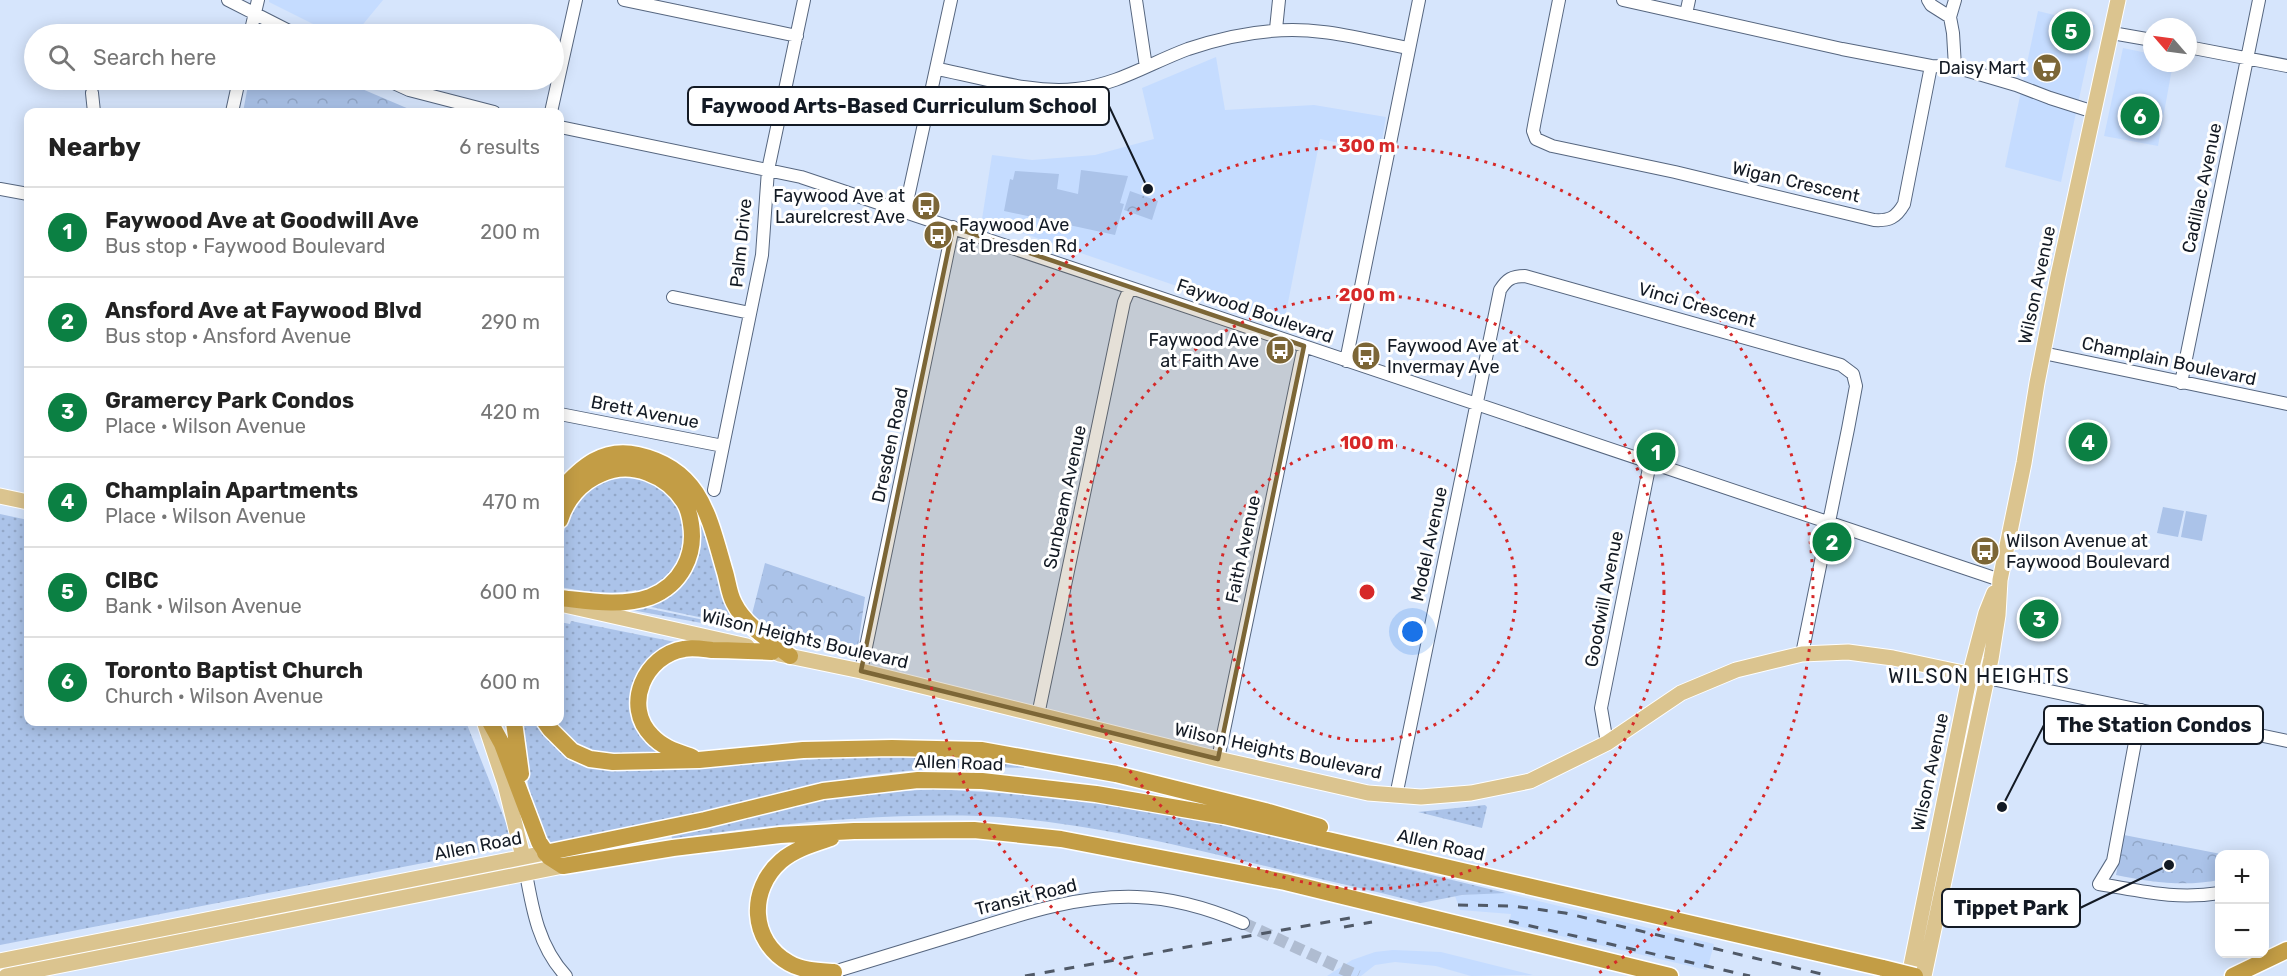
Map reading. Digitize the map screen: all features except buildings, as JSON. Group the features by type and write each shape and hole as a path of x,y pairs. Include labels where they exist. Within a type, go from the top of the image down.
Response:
{"highway":[{"path":"564,486 579,469 602,456 632,454 659,460 682,474 702,502 734,603 746,621 790,656"},
{"path":"564,512 573,495 590,479 604,472 623,469 646,472 659,477 673,488 685,503 690,519 692,545 688,561 680,575 666,589 650,597 628,602 567,602"},
{"path":"699,760 663,746 650,735 642,720 638,700 642,680 660,658 684,649 771,652"},
{"path":"492,726 502,744 545,853 562,866"},
{"path":"515,726 525,807"},
{"path":"548,726 572,751 590,759 613,762 699,760 803,750 892,748 981,750 1116,774 1265,811 1438,864"},
{"name":"Allen Road","path":"545,853 705,820 823,790 918,780 982,781 1096,794 1224,816 1915,976"},
{"name":"Allen Road","path":"562,866 673,848 780,835 854,831 974,830 1061,839 1285,882 1670,976"},
{"path":"827,974 798,968 778,956 760,929 757,905 762,886 770,873 787,856 801,848 854,831"},
{"path":"2234,976 2287,950"},
{"path":"2234,976 2287,961"}],"main road":[{"name":"Wilson Avenue","path":"1924,976 1987,678 1998,615 2000,580 2043,353 2118,0"},
{"path":"0,496 24,501"},
{"name":"Wilson Avenue","path":"1909,976 1970,674 1986,613 2000,580"},
{"name":"Wilson Heights Boulevard","path":"567,602 771,652 861,671 1218,759 1368,793 1396,796 1422,797 1471,793 1530,781 1607,743 1681,693 1736,670 1802,654 1848,652 1893,658 1987,678"},
{"path":"485,726 505,784 523,857"},
{"name":"Allen Road","path":"0,961 545,853"},
{"name":"Allen Road","path":"6,976 562,866"}],"street":[{"path":"228,0 274,24"},
{"path":"253,24 258,0"},
{"path":"564,54 576,0"},
{"path":"624,0 797,36"},
{"name":"Palm Drive","path":"714,490 762,255 768,170 804,0"},
{"path":"905,211 951,0"},
{"path":"1136,0 1146,67"},
{"path":"1276,29 1279,0"},
{"path":"1346,360 1419,0"},
{"name":"Wigan Crescent","path":"1559,0 1533,131 1536,139 1552,146 1885,221 1899,213 1904,204 1931,66"},
{"path":"1623,0 1842,49 1931,66 1955,67 2094,112"},
{"path":"1686,14 1689,0"},
{"path":"1928,0 1931,5 1950,17"},
{"path":"1955,0 1950,17 1955,67"},
{"name":"Cadillac Avenue","path":"2181,382 2259,0"},
{"path":"937,69 1019,86 1058,91 1106,83 1209,42 1234,35 1276,29 1324,32 1408,48"},
{"path":"2112,33 2143,38"},
{"path":"2197,49 2287,66"},
{"path":"233,108 237,90"},
{"path":"413,90 478,108"},
{"path":"552,108 556,90"},
{"path":"92,93 94,108"},
{"name":"Faywood Boulevard","path":"564,128 801,177 2000,580"},
{"path":"0,189 24,193"},
{"name":"Dresden Road","path":"861,671 953,227"},
{"name":"Vinci Crescent","path":"1476,405 1500,290 1513,276 1536,279 1841,365 1853,374 1856,386 1828,523"},
{"name":"Sunbeam Avenue","path":"1038,715 1124,302 1130,288"},
{"path":"673,297 750,313"},
{"name":"Faith Avenue","path":"1218,759 1304,346"},
{"name":"Champlain Boulevard","path":"2043,353 2287,404"},
{"name":"Model Avenue","path":"1396,796 1476,405"},
{"name":"Brett Avenue","path":"564,415 723,446"},
{"name":"Goodwill Avenue","path":"1607,743 1601,708 1650,463"},
{"path":"1802,654 1828,523"},
{"path":"1987,678 2287,741"},
{"path":"2141,710 2113,861 2099,884 2163,895 2193,897 2215,894"},
{"path":"523,857 526,874 534,887 542,918 543,939 551,957 566,976"},
{"name":"Transit Road","path":"827,974 1046,907 1098,899 1137,897 1159,899 1215,911 1243,923"}],"highlighted area":[{"path":"953,227 1304,346 1218,759 861,671"}],"shaded area":[{"path":"269,0 383,0 363,24 313,24"},
{"path":"2038,11 2095,25 2061,182 2005,167"},
{"path":"2123,48 2143,52 2143,72 2171,72 2158,146 2104,136"},
{"path":"1216,57 1225,110 1314,105 1386,117 1380,151 1320,139 1284,323 982,219 992,155 1032,160 1095,155 1154,139 1142,88"},
{"path":"1506,893 1714,944 1707,970 1509,924 1511,914 1460,910 1455,896"},
{"path":"1393,950 1441,952 1533,975 1471,976 1436,966 1395,962 1375,965 1361,976 1327,976 1352,960 1375,952"}],"green space":[{"path":"247,90 364,90 407,108 244,108"},
{"path":"1081,170 1128,176 1120,203 1124,204 1115,235 1004,211 1010,179 1013,180 1015,171 1059,174 1057,189 1078,194"},
{"path":"1130,191 1158,201 1152,220 1124,210"},
{"path":"616,476 648,480 668,494 679,509 684,526 685,542 680,558 670,573 656,585 637,593 636,590 598,592 564,588 564,531 567,521 581,497 597,483"},
{"path":"2163,507 2184,511 2178,537 2157,533"},
{"path":"2186,511 2207,515 2202,541 2181,537"},
{"path":"0,514 24,519 24,726 468,726 510,833 501,848 0,945"},
{"path":"703,522 741,626 642,605 662,597 697,527"},
{"path":"765,563 865,597 858,646 848,649 773,630 752,614"},
{"path":"636,606 743,628 755,633 621,608"},
{"path":"571,621 685,644 659,652 633,719 645,739 662,756 593,752 573,742 556,726 564,726 564,623 570,624"},
{"path":"518,726 540,726 543,731 619,770 658,770 891,754 957,756 1023,763 1024,768 921,770 845,779 688,817 549,844 531,800"},
{"path":"935,789 1071,797 1195,818 1506,893 1462,895 1421,903 1157,841 1086,827 1016,818 903,816 787,824 672,839 671,834 842,795"},
{"path":"1485,805 1487,807 1482,828 1418,812"},
{"path":"2124,835 2215,853 2215,881 2167,883 2116,875"}],"tunnel":[{"path":"1243,923 1358,976"}],"railway":[{"path":"1458,905 1513,906 1565,913 1830,976"},
{"path":"1025,976 1355,917"},
{"path":"1509,921 1750,976"},
{"path":"1344,927 1372,922"}],"place":[{"name":"CIBC","path":"2071,31"},
{"name":"Daisy Mart","path":"2047,68"},
{"name":"Toronto Baptist Church","path":"2140,116"},
{"name":"Faywood Arts-Based Curriculum School","path":"1148,189"},
{"name":"Faywood Ave at Laurelcrest Ave","path":"926,206"},
{"name":"Faywood Ave at Dresden Rd","path":"938,235"},
{"name":"Faywood Ave at Faith Ave","path":"1280,350"},
{"name":"Faywood Ave at Invermay Ave","path":"1366,356"},
{"name":"Champlain Apartments","path":"2088,442"},
{"name":"Faywood Ave at Goodwill Ave","path":"1656,452"},
{"name":"Ansford Ave at Faywood Blvd","path":"1832,542"},
{"name":"Wilson Avenue at Faywood Boulevard","path":"1985,551"},
{"name":"Gramercy Park Condos","path":"2039,619"},
{"name":"The Station Condos","path":"2002,807"},
{"name":"Tippet Park","path":"2169,865"}],"district":[{"name":"WILSON HEIGHTS","path":"1979,676"}]}
